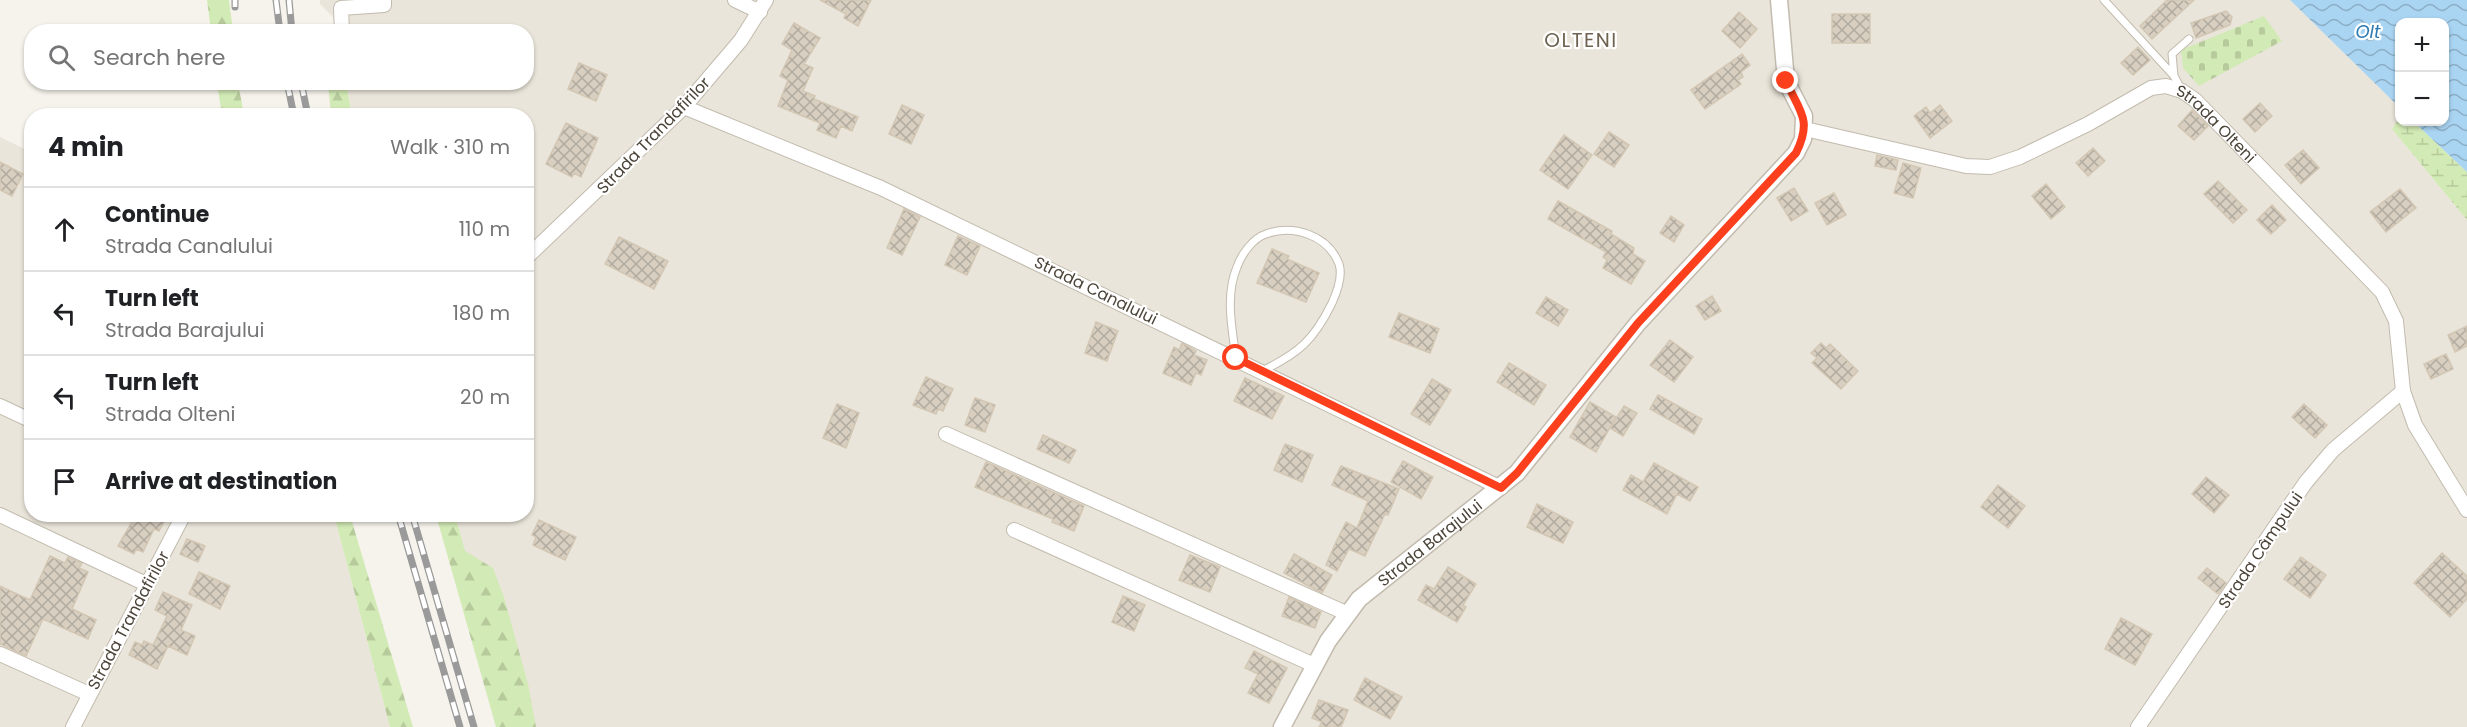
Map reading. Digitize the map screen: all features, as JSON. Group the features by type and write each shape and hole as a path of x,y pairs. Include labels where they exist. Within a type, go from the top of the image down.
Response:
{"street":[{"path":"342,24 341,8 384,5 384,0"},
{"path":"735,0 763,6"},
{"path":"1779,0 1784,73 1792,96 1804,117 1805,129"},
{"name":"Strada Trandafirilor","path":"534,250 684,107 741,40 763,6"},
{"name":"Strada Olteni","path":"1805,129 1966,166 1990,167 2020,157 2088,124 2151,88 2166,86 2182,91 2195,100 2382,292 2396,321 2403,391 2415,425 2467,510"},
{"name":"Strada Canalului","path":"684,107 881,188 1501,488"},
{"name":"Strada Barajului","path":"1282,727 1314,664 1359,599 1517,473 1638,323 1788,163 1803,139 1805,129"},
{"name":"Strada Câmpului","path":"2138,727 2306,482 2332,450 2403,391"},
{"path":"0,406 24,417"},
{"path":"946,434 1348,614"},
{"path":"0,515 146,584"},
{"name":"Strada Trandafirilor","path":"73,727 180,522"},
{"path":"1014,530 1314,664"},
{"path":"0,654 89,694"}],"lane":[{"path":"2104,0 2174,76 2182,91"},
{"path":"2174,76 2172,54 2189,39"},
{"path":"1236,358 1231,287 1237,266 1251,244 1265,234 1283,231 1301,231 1316,237 1330,250 1339,265 1337,293 1312,338 1286,359 1262,371"}],"shaded area":[{"path":"320,0 2290,0 2395,103 2395,124 2392,129 2467,220 2467,727 512,727 457,522 534,522 534,108 351,108 347,90 534,90 534,24 334,24 333,17 320,4"},
{"path":"0,137 24,149 24,522 336,522 390,727 0,727"}],"green space":[{"path":"207,0 229,0 232,24 210,24"},
{"path":"2264,16 2282,41 2199,86 2183,68 2181,50"},
{"path":"218,90 239,90 243,108 221,108"},
{"path":"329,90 347,90 351,108 330,108"},
{"path":"2395,124 2418,126 2467,172 2467,220 2392,129"},
{"path":"336,522 352,522 413,727 390,727"},
{"path":"438,522 457,522 465,551 493,568 504,597 528,684 536,727 496,727"}],"water":[{"name":"Olt","path":"2290,0 2467,0 2467,172 2418,126 2449,126 2449,18 2395,18 2395,103"}],"building":[{"path":"820,0 871,0 858,26 844,18 846,14"},
{"path":"2167,0 2194,0 2152,39 2140,26"},
{"path":"2226,11 2232,17 2230,25 2196,38 2191,23"},
{"path":"1739,12 1757,29 1740,48 1722,31"},
{"path":"1832,14 1870,14 1870,43 1832,43"},
{"path":"794,23 820,38 804,64 813,68 803,91 815,96 814,99 858,117 852,131 841,126 836,138 817,130 820,123 778,106 788,80 780,76 792,50 782,44"},
{"path":"2138,47 2150,60 2133,75 2121,63"},
{"path":"1742,54 1750,65 1741,72 1743,77 1738,80 1741,84 1705,109 1691,90"},
{"path":"579,63 607,75 596,101 568,89"},
{"path":"2260,103 2272,116 2255,132 2243,119"},
{"path":"902,105 924,115 911,144 889,134"},
{"path":"1940,105 1952,121 1930,138 1914,116 1926,107 1930,113"},
{"path":"2192,110 2208,126 2194,140 2178,126"},
{"path":"566,123 598,138 581,177 574,173 572,177 546,164"},
{"path":"1609,132 1629,145 1614,167 1594,154"},
{"path":"1564,135 1592,155 1568,189 1540,170"},
{"path":"2093,148 2105,161 2088,176 2076,163"},
{"path":"2303,150 2319,168 2301,184 2285,165"},
{"path":"1877,155 1898,160 1896,170 1875,166"},
{"path":"0,162 23,174 12,196 0,190"},
{"path":"1903,163 1921,168 1913,198 1894,193"},
{"path":"2218,181 2247,210 2233,223 2204,194"},
{"path":"2046,184 2065,207 2051,219 2032,196"},
{"path":"1794,188 1808,211 1791,221 1777,198"},
{"path":"2400,189 2416,208 2386,232 2370,212"},
{"path":"1834,193 1846,215 1827,225 1815,203"},
{"path":"1558,201 1612,231 1611,234 1634,248 1633,254 1645,261 1631,284 1603,268 1607,260 1603,257 1606,252 1548,219"},
{"path":"2272,205 2286,220 2271,234 2257,220"},
{"path":"904,209 920,217 902,255 887,248"},
{"path":"1671,216 1684,225 1674,242 1660,233"},
{"path":"958,236 980,246 967,275 945,265"},
{"path":"619,237 668,261 654,289 605,264"},
{"path":"1272,249 1289,256 1287,259 1319,273 1306,302 1257,283"},
{"path":"1712,296 1721,311 1705,320 1696,306"},
{"path":"1546,297 1568,310 1558,326 1536,313"},
{"path":"1399,313 1439,329 1430,353 1389,337"},
{"path":"1096,322 1118,331 1107,361 1085,353"},
{"path":"2467,326 2467,346 2455,352 2448,335"},
{"path":"1670,340 1693,357 1674,382 1650,365"},
{"path":"1182,343 1196,351 1194,355 1207,360 1201,375 1196,373 1191,385 1163,373 1174,347 1179,350"},
{"path":"1821,343 1826,348 1830,344 1858,371 1841,389 1812,363 1817,358 1811,353"},
{"path":"2446,354 2453,369 2431,379 2424,364"},
{"path":"1509,363 1546,385 1534,405 1497,382"},
{"path":"926,377 953,389 943,411 938,409 936,414 913,405"},
{"path":"1245,378 1284,396 1272,419 1234,401"},
{"path":"1432,379 1451,390 1430,425 1411,414"},
{"path":"1658,395 1702,419 1694,434 1650,409"},
{"path":"975,398 995,405 985,432 965,425"},
{"path":"1590,402 1616,417 1596,452 1570,437"},
{"path":"837,404 859,413 846,448 823,438"},
{"path":"2304,404 2327,425 2315,438 2292,417"},
{"path":"1624,406 1637,413 1623,436 1610,428"},
{"path":"1043,435 1076,450 1069,463 1037,449"},
{"path":"1285,444 1313,455 1302,482 1274,470"},
{"path":"1403,461 1433,477 1421,499 1391,482"},
{"path":"986,462 1084,506 1074,531 1052,522 1053,519 975,487"},
{"path":"1654,463 1698,487 1690,501 1677,494 1667,514 1623,490 1631,475 1643,482"},
{"path":"1341,466 1399,489 1388,515 1385,514 1365,556 1349,549 1337,571 1326,565 1336,542 1346,522 1357,528 1368,501 1332,485"},
{"path":"2206,477 2229,495 2214,513 2192,494"},
{"path":"1998,485 2025,506 2008,528 1981,507"},
{"path":"1537,504 1573,522 1563,543 1527,527"},
{"path":"539,520 576,537 565,560 533,545 536,537 532,535"},
{"path":"132,522 164,522 159,531 154,529 143,552 136,549 134,554 118,546"},
{"path":"187,539 205,546 198,562 180,554"},
{"path":"2442,553 2467,576 2467,599 2450,617 2414,583"},
{"path":"1294,554 1332,575 1322,593 1284,573"},
{"path":"1190,555 1220,567 1210,592 1179,580"},
{"path":"50,556 65,563 68,557 82,563 79,568 88,572 72,609 96,620 88,639 43,619 26,656 0,644 0,586 30,600"},
{"path":"2301,557 2326,575 2310,598 2284,579"},
{"path":"1448,567 1476,584 1463,605 1466,607 1457,622 1418,600 1426,585 1434,589"},
{"path":"2207,568 2226,583 2218,594 2198,578"},
{"path":"199,572 230,586 220,609 189,594"},
{"path":"163,592 192,605 181,630 195,636 187,655 168,646 157,669 129,655 135,642 142,645 144,641 153,645 167,616 155,610"},
{"path":"1123,596 1145,605 1134,631 1112,622"},
{"path":"1289,597 1321,612 1315,628 1282,616"},
{"path":"2121,618 2152,634 2135,665 2105,649"},
{"path":"1254,651 1287,668 1269,703 1248,693 1258,674 1245,668"},
{"path":"1365,678 1402,697 1390,719 1354,700"},
{"path":"1319,700 1348,710 1341,727 1319,727 1322,722 1312,718"}],"railway":[{"path":"235,0 235,7"},
{"path":"276,0 279,24"},
{"path":"289,0 291,24"},
{"path":"289,90 292,108"},
{"path":"303,90 306,108"},
{"path":"400,522 460,727"},
{"path":"414,522 474,727"}],"district":[{"name":"OLTENI","path":"1581,40"}],"route":[{"path":"1236,358 1501,488 1517,473 1638,323 1796,153 1803,139 1804,117 1786,81"}]}
